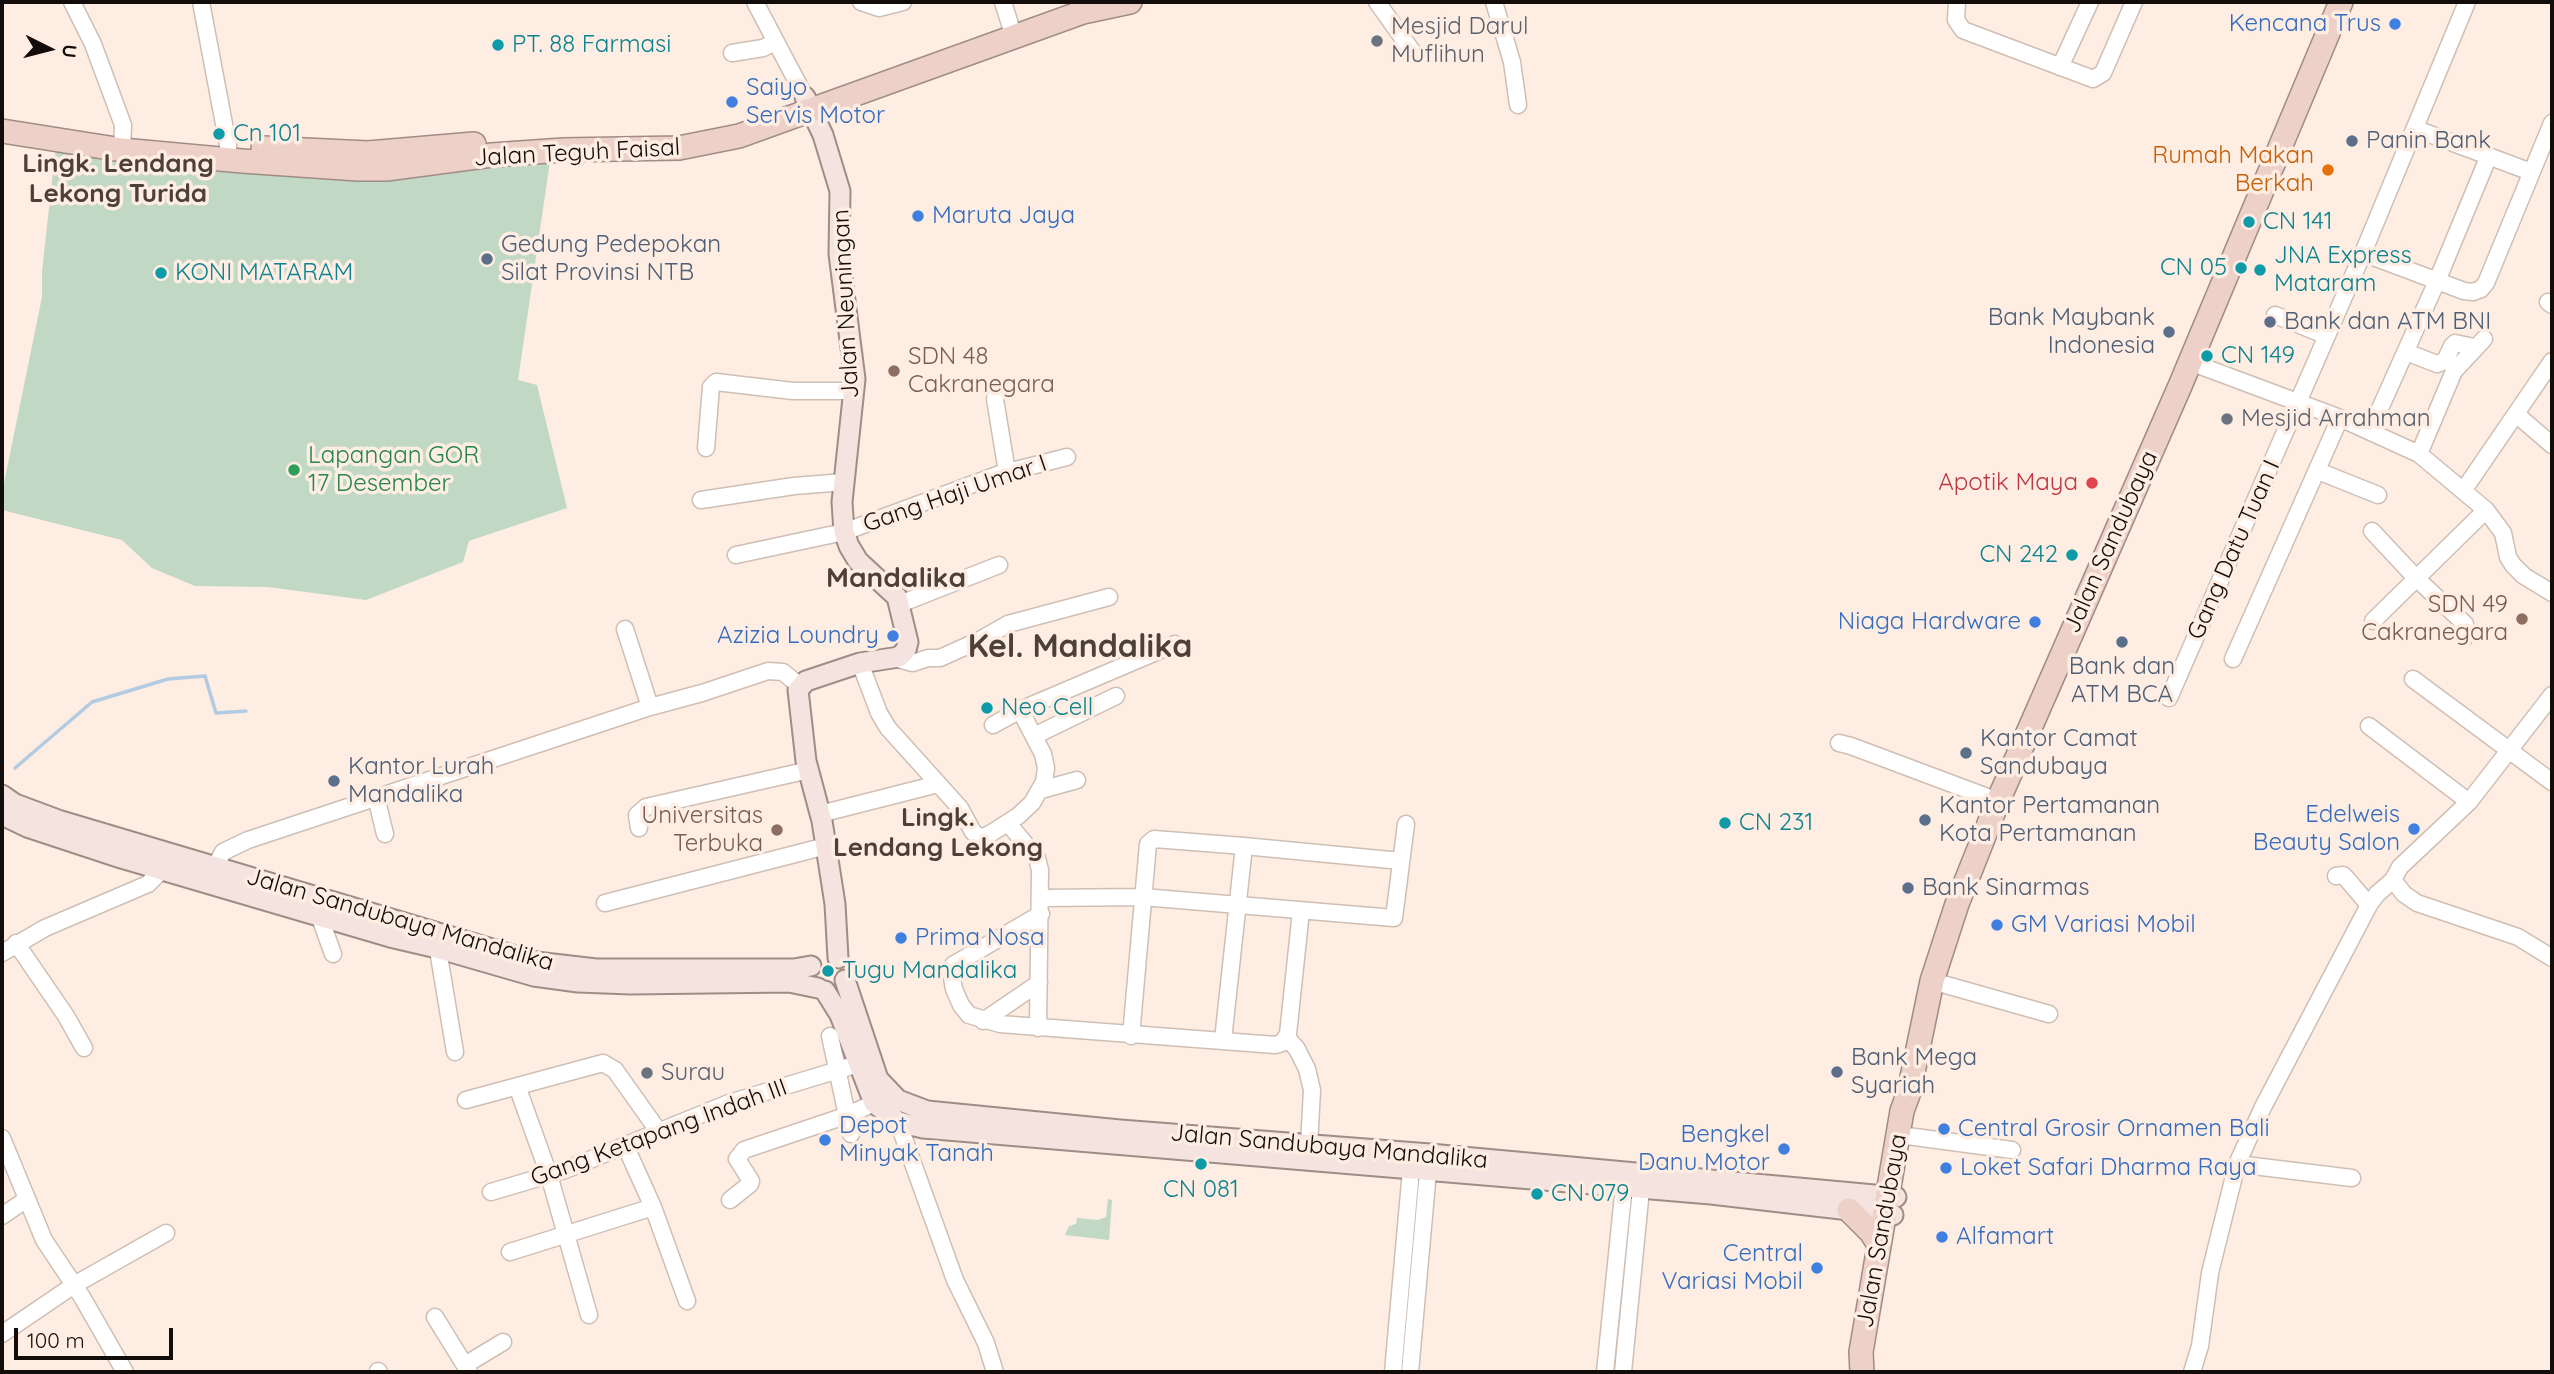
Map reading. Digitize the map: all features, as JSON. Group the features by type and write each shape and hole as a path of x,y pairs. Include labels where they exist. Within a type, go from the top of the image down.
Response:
{"highway":[{"name":"Jalan Teguh Faisal","path":"1012,31 1077,2"},
{"name":"Jalan Teguh Faisal","path":"2,131 320,159 386,169 515,153 679,148 739,136 809,104 1012,31 1130,2"},
{"name":"Jalan Sandubaya","path":"1863,1372 1870,1353 1902,1111 1909,1092 1932,981 1957,904 1998,801 2190,362 2342,2"},
{"name":"Jalan Teguh Faisal","path":"2,114 123,143"},
{"name":"Jalan Sandubaya","path":"1863,1372 1861,1352 1879,1245 1907,1136 1909,1092"},
{"path":"1849,1210 1861,1220 1879,1245"}],"main road":[{"name":"Jalan Neuningan","path":"809,104 840,191 838,242 854,355 855,391 842,511 844,532 858,561 891,590 900,604"},
{"path":"838,958 835,904 820,814 809,770 798,696 800,686 806,681 860,663 894,658 904,653 907,646 900,604"},
{"name":"Jalan Sandubaya Mandalika","path":"2,796 33,812 192,870 215,867 436,940 506,955 571,968 794,969 811,966"},
{"path":"2,815 27,827 162,870 192,870 319,915 390,937 436,940 534,976 578,982 675,985 789,982 821,990 840,986 845,980 844,964 838,958 823,955 816,959 811,966 812,982 821,990 840,1015 874,1103 898,1122 923,1128 989,1125"},
{"name":"Jalan Sandubaya Mandalika","path":"845,980 874,1070 891,1095 906,1105 989,1125 1130,1138 1309,1145 1420,1161 1890,1206"},
{"path":"1130,1138 1420,1161"},
{"path":"1633,1180 1849,1210 1890,1206"}],"street":[{"path":"73,2 93,44 123,125 123,143"},
{"path":"201,2 228,153"},
{"path":"755,2 809,104"},
{"path":"861,2 878,8 904,2"},
{"path":"1003,2 1012,31"},
{"path":"1377,2 1412,51"},
{"path":"1494,2 1512,62 1518,105"},
{"path":"1956,2 1956,20 1963,30 2090,79 2100,76 2134,2"},
{"path":"2060,67 2090,2"},
{"name":"Gang Datu Tuan I","path":"2169,698 2364,253 2468,2"},
{"path":"732,53 763,48 775,42"},
{"path":"2364,253 2464,291 2481,289 2486,283 2552,123"},
{"path":"2416,129 2530,173"},
{"path":"2370,431 2488,158"},
{"path":"2275,315 2327,336"},
{"path":"2406,352 2437,364 2445,360 2455,344 2479,343 2454,371 2419,454"},
{"path":"2463,491 2552,361"},
{"path":"2190,362 2340,418 2419,454 2486,510 2503,533 2508,557 2513,565 2524,576 2552,593"},
{"path":"706,448 711,387 716,382 793,391 855,391"},
{"path":"995,400 1007,472"},
{"path":"2516,414 2552,445"},
{"path":"2233,659 2340,418"},
{"name":"Gang Haji Umar I","path":"736,555 844,532 1007,472 1068,457"},
{"path":"2318,471 2378,495"},
{"path":"702,500 844,482"},
{"path":"2373,621 2486,510"},
{"path":"2372,531 2416,578 2465,624 2465,637"},
{"path":"900,604 999,565"},
{"path":"894,658 913,663 939,658 1009,624 1109,597"},
{"path":"625,629 650,707"},
{"path":"993,725 1020,710 1175,644"},
{"path":"860,663 883,721 964,813 973,832 978,836 984,837 1018,816 1041,790 1045,761 1020,710"},
{"path":"215,867 223,852 240,844 650,707 768,671 783,672 800,686"},
{"path":"2413,679 2552,782"},
{"path":"2192,1372 2200,1346 2210,1273 2237,1164 2263,1107 2369,905 2393,880 2400,867 2469,802 2552,695"},
{"path":"1034,736 1116,696"},
{"path":"2369,726 2469,802"},
{"path":"1839,743 1998,801"},
{"path":"639,828 637,815 646,807 809,770"},
{"path":"1041,790 1077,780"},
{"path":"820,814 939,784"},
{"path":"376,797 385,834"},
{"path":"1287,1038 1275,1045 1131,1036 983,1021 969,1015 961,1005 952,981 953,965 1041,906 1143,897 1394,918 1406,824"},
{"path":"1012,828 1037,858 1041,906 1038,1028"},
{"path":"1131,1036 1146,850 1152,839 1243,855 1401,861"},
{"path":"605,903 826,846"},
{"path":"1223,1040 1243,855"},
{"path":"2,953 59,921 148,884 162,870"},
{"path":"2336,876 2343,875 2369,905"},
{"path":"2393,880 2404,894 2417,903 2518,937 2545,953"},
{"path":"1301,911 1287,1038 1297,1049 1307,1069 1312,1090 1309,1145"},
{"path":"319,915 333,954"},
{"path":"436,940 455,1052"},
{"path":"16,943 66,1016 84,1048"},
{"path":"1932,981 2049,1014"},
{"path":"983,1021 1039,982"},
{"path":"830,1036 841,1117 851,1134"},
{"path":"467,1100 597,1063 607,1064 617,1072 659,1132"},
{"name":"Gang Ketapang Indah III","path":"491,1192 549,1175 729,1103 858,1064"},
{"path":"517,1086 549,1175 589,1315"},
{"path":"730,1200 751,1181 737,1159 738,1154 874,1103"},
{"path":"898,1122 955,1280 986,1343 995,1372"},
{"path":"1907,1136 2012,1150"},
{"path":"2,1138 44,1240 125,1372"},
{"path":"625,1145 653,1207 687,1301"},
{"path":"1393,1372 1420,1161"},
{"path":"1410,1372 1420,1161"},
{"path":"2237,1164 2352,1178"},
{"path":"1605,1372 1633,1180"},
{"path":"1623,1372 1633,1180"},
{"path":"2,1216 27,1199"},
{"path":"510,1252 653,1207"},
{"path":"2,1334 74,1285 166,1233"},
{"path":"435,1317 467,1369 503,1342"}],"green space":[{"path":"56,145 550,161 518,380 537,385 567,508 469,541 463,562 366,600 268,587 195,586 152,568 122,540 2,510 2,493 42,297 42,271"},
{"path":"1108,1199 1112,1200 1109,1240 1065,1235 1069,1226 1076,1224 1077,1218 1098,1220 1106,1217"}],"waterway":[{"path":"15,768 92,702 168,679 205,676 216,713 246,711"}],"place":[{"name":"Kencana Trus","path":"2395,24"},
{"name":"Mesjid Darul Muflihun","path":"1377,41"},
{"name":"PT. 88 Farmasi","path":"498,45"},
{"name":"Saiyo Servis Motor","path":"732,102"},
{"name":"Cn 101","path":"219,134"},
{"name":"Panin Bank","path":"2352,141"},
{"name":"Rumah Makan Berkah","path":"2328,170"},
{"name":"Maruta Jaya","path":"918,216"},
{"name":"CN 141","path":"2249,222"},
{"name":"Gedung Pedepokan Silat Provinsi NTB","path":"487,259"},
{"name":"CN 05","path":"2241,268"},
{"name":"JNA Express Mataram","path":"2260,270"},
{"name":"KONI MATARAM","path":"161,273"},
{"name":"Bank dan ATM BNI","path":"2270,322"},
{"name":"Bank Maybank Indonesia","path":"2169,332"},
{"name":"CN 149","path":"2207,356"},
{"name":"SDN 48 Cakranegara","path":"894,371"},
{"name":"Mesjid Arrahman","path":"2227,419"},
{"name":"Lapangan GOR 17 Desember","path":"294,470"},
{"name":"Apotik Maya","path":"2092,483"},
{"name":"CN 242","path":"2072,555"},
{"name":"SDN 49 Cakranegara","path":"2522,619"},
{"name":"Niaga Hardware","path":"2035,622"},
{"name":"Azizia Loundry","path":"893,636"},
{"name":"Bank dan ATM BCA","path":"2122,642"},
{"name":"Neo Cell","path":"987,708"},
{"name":"Kantor Camat Sandubaya","path":"1966,753"},
{"name":"Kantor Lurah Mandalika","path":"334,781"},
{"name":"Kantor Pertamanan Kota Pertamanan","path":"1925,820"},
{"name":"CN 231","path":"1725,823"},
{"name":"Edelweis Beauty Salon","path":"2414,829"},
{"name":"Universitas Terbuka","path":"777,830"},
{"name":"Bank Sinarmas","path":"1908,888"},
{"name":"GM Variasi Mobil","path":"1997,925"},
{"name":"Prima Nosa","path":"901,938"},
{"name":"Tugu Mandalika","path":"828,971"},
{"name":"Bank Mega Syariah","path":"1837,1072"},
{"name":"Surau","path":"647,1073"},
{"name":"Central Grosir Ornamen Bali","path":"1944,1129"},
{"name":"Depot Minyak Tanah","path":"825,1140"},
{"name":"Bengkel Danu Motor","path":"1784,1149"},
{"name":"CN 081","path":"1201,1164"},
{"name":"Loket Safari Dharma Raya","path":"1946,1168"},
{"name":"CN 079","path":"1537,1194"},
{"name":"Alfamart","path":"1942,1237"},
{"name":"Central Variasi Mobil","path":"1817,1268"}],"district":[{"name":"Lingk. Lendang Lekong Turida","path":"118,179"},
{"name":"Mandalika","path":"896,579"},
{"name":"Kel. Mandalika","path":"1080,647"},
{"name":"Lingk. Lendang Lekong","path":"938,833"}]}
